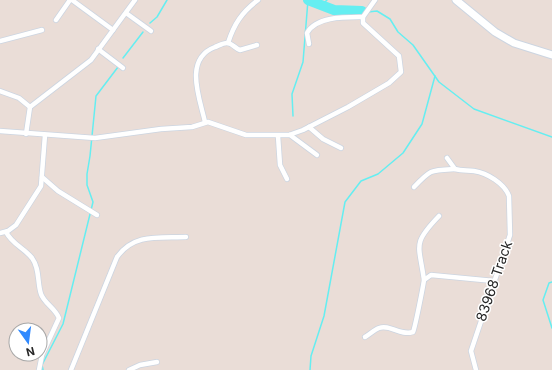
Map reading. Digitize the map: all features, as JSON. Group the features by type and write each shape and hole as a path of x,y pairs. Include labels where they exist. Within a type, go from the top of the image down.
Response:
{"main road":[{"path":"456,0 495,32 514,43 552,56"}],"street":[{"path":"56,20 71,0 113,30"},
{"path":"26,134 30,107 81,69 135,0"},
{"path":"205,122 195,78 198,64 208,50 228,43 239,18 245,10 258,0"},
{"path":"363,17 375,0"},
{"path":"126,13 151,31"},
{"path":"308,44 307,33 315,25 338,18 363,17"},
{"path":"0,131 95,138 162,129 192,127 205,122 212,122 241,134 278,136 290,135 309,127 389,83 401,72 398,56 366,27 363,17"},
{"path":"0,41 42,30"},
{"path":"228,43 240,50 257,45"},
{"path":"98,49 123,68"},
{"path":"0,91 19,98 30,107"},
{"path":"309,127 319,136 341,148"},
{"path":"0,233 6,232 16,225 39,190 42,177 45,135"},
{"path":"290,135 318,155"},
{"path":"278,136 280,165 287,180"},
{"path":"447,158 456,169"},
{"name":"83968 Track","path":"414,187 426,174 432,170 456,169 474,171 488,175 507,191 510,235 471,351 476,370"},
{"path":"42,177 58,191 97,216"},
{"path":"365,337 379,328 385,327 402,333 413,332 416,327 416,316 424,280 419,242 439,216"},
{"path":"6,232 13,243 31,258 37,270 42,296 55,310 59,318 42,354 40,370"},
{"path":"71,370 117,257 122,250 132,242 144,239 186,237"},
{"path":"424,280 436,274 494,281"},
{"path":"129,370 140,365 158,362"}],"waterway":[{"path":"150,23 157,17 167,0"},
{"path":"293,116 292,94 303,62 308,0"},
{"path":"308,0 334,10 362,11"},
{"path":"322,5 327,0"},
{"path":"368,12 377,11 390,19 398,32 413,45 439,82 474,109 552,137"},
{"path":"123,58 143,32"},
{"path":"43,370 42,365 63,324 93,202 87,185 87,174 96,96 118,67"},
{"path":"310,370 311,356 324,316 345,202 361,181 378,174 403,153 422,124 435,76"},
{"path":"552,282 549,283 543,300 552,328"}]}
